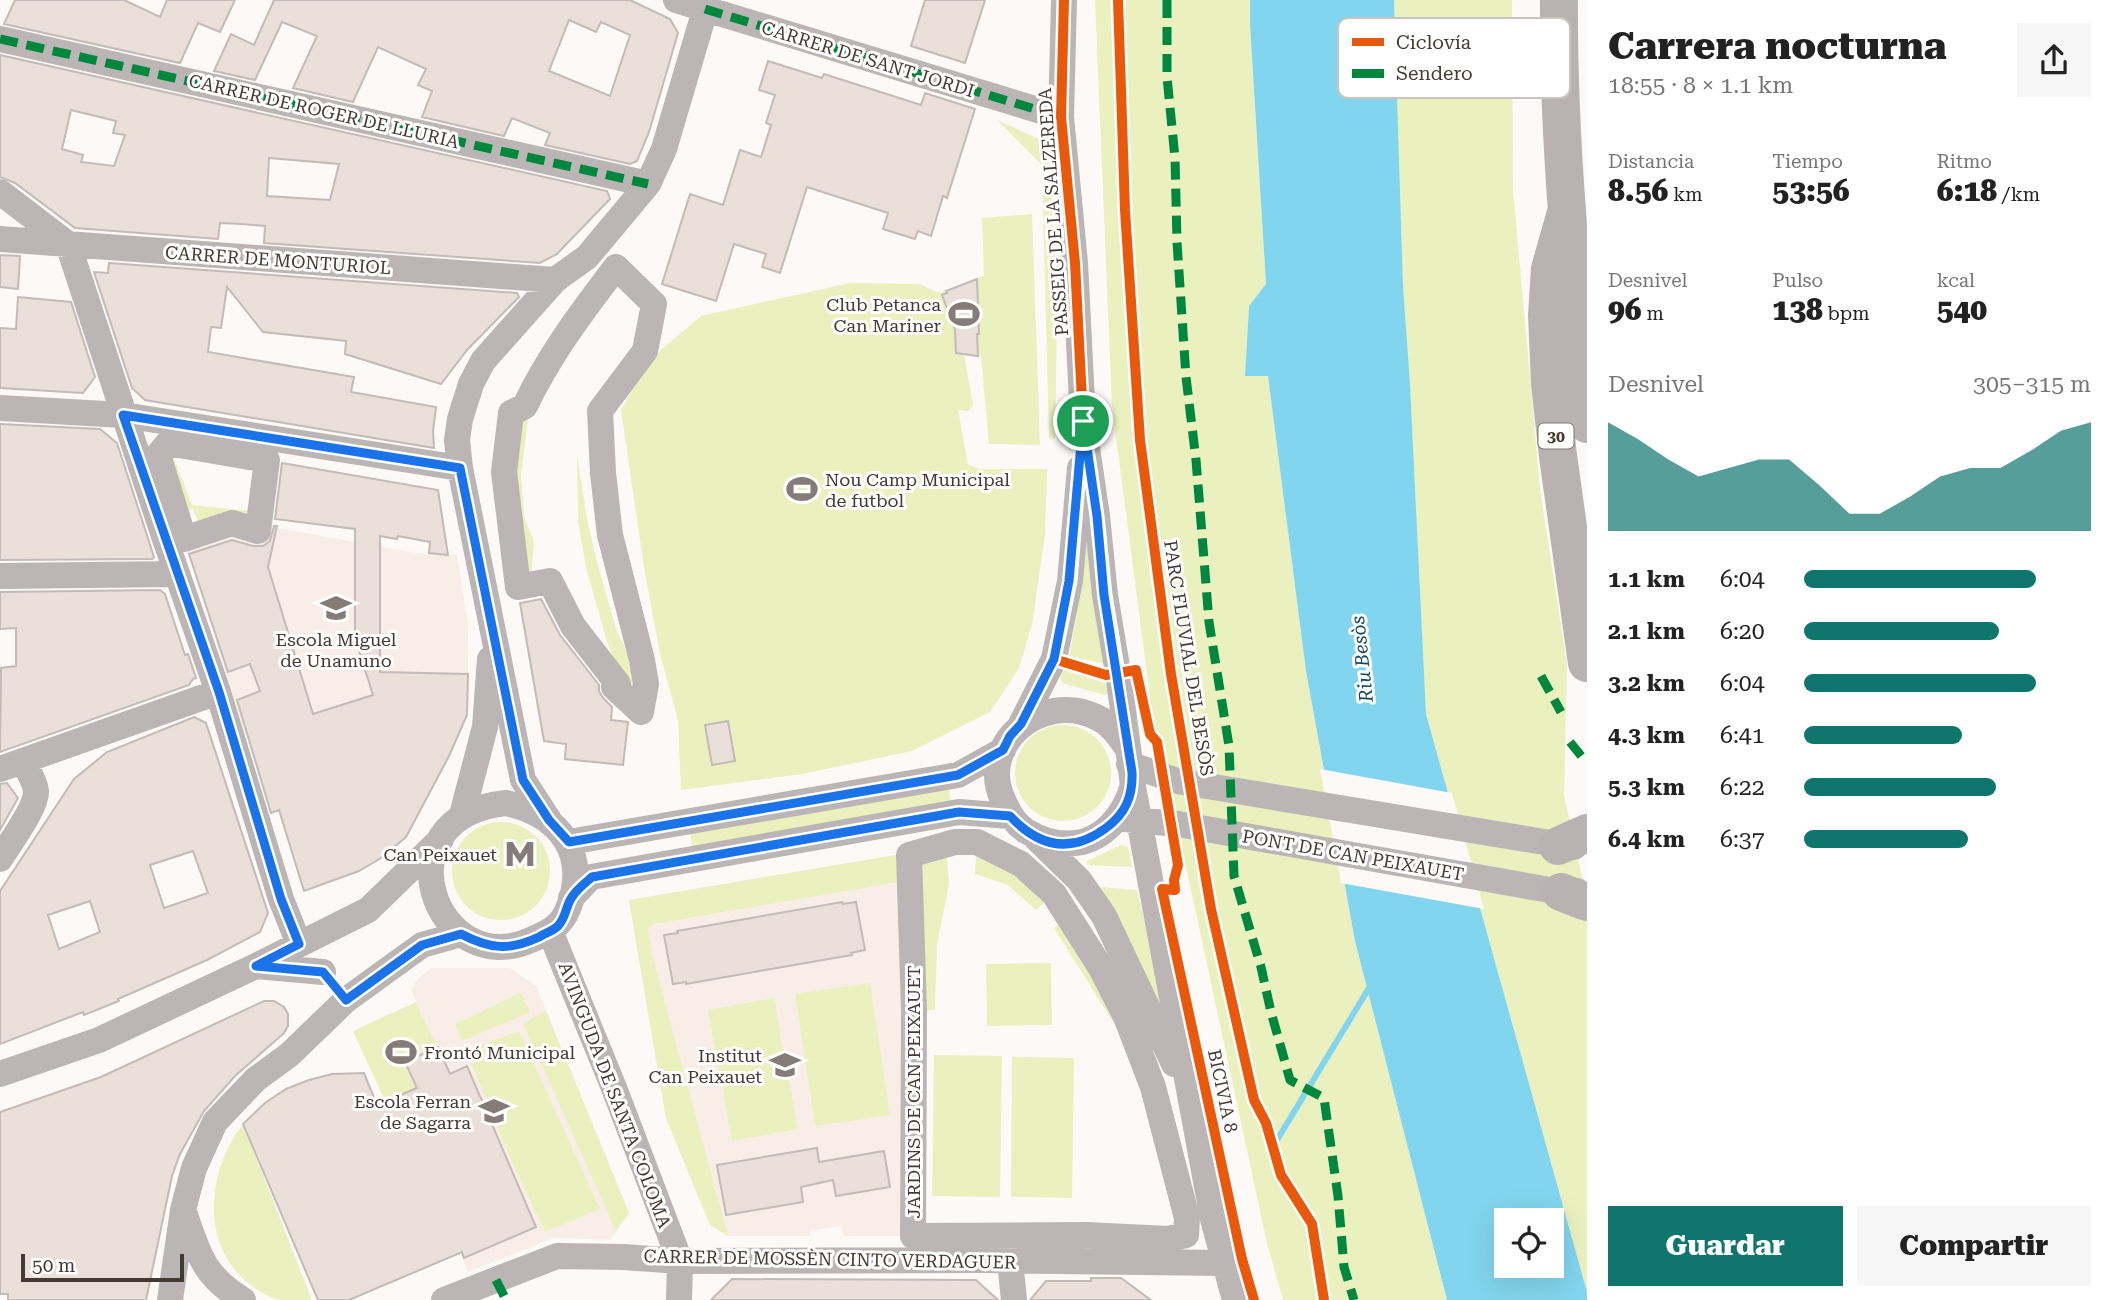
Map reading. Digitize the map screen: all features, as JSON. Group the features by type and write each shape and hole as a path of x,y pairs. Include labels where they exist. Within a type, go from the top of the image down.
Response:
{"highway":[{"path":"1559,0 1559,18"},
{"path":"1561,98 1567,209 1587,424"},
{"name":"30","path":"1567,209 1550,269 1547,315 1550,384 1587,663"}],"street":[{"name":"CARRER DE SANT JORDI","path":"676,0 707,4 1061,117"},
{"name":"PASSEIG DE LA SALZEREDA","path":"1064,0 1061,117 1075,263 1083,421 1097,516 1104,595 1118,673 1129,765"},
{"path":"549,820 529,808 506,803 483,806 462,815 450,825 432,858 430,879 435,900 445,919 461,934 481,944 502,947 524,944 560,925 568,909 574,881 569,842 549,820 523,780 460,468 457,440 460,419 471,384 483,362 555,280 587,257 648,184 664,149 707,4"},
{"name":"CARRER DE ROGER DE LLURIA","path":"0,39 648,184"},
{"path":"0,192 68,244 123,415 219,692 281,899 299,944"},
{"name":"CARRER DE MONTURIOL","path":"0,239 555,280"},
{"path":"616,267 654,304 645,351 600,411 610,536 646,684 642,712 614,687 618,684 573,626 550,581 518,587 504,472 511,413 525,406 561,339 616,267"},
{"path":"0,408 123,415 460,468"},
{"name":"PASSEIG DE LA SALZEREDA","path":"1021,724 1054,659 1069,581 1083,421"},
{"path":"168,443 267,460 258,531 232,523 184,539 159,455 168,443"},
{"path":"0,576 177,574"},
{"path":"462,815 485,727 492,636"},
{"path":"12,765 219,692"},
{"path":"1191,1102 1104,916 1079,880 1010,816 1000,795 997,773 1003,750 1010,736 1021,724 1039,714 1059,709 1079,710 1098,717 1114,730 1129,765 1129,819 1191,1102 1213,1219 1235,1300"},
{"path":"569,842 958,775 1003,750"},
{"path":"0,859 37,795 34,783 12,765"},
{"path":"1129,765 1172,780 1577,841"},
{"path":"571,898 592,877 959,812 1010,816"},
{"path":"1036,838 1072,844 1090,840 1129,819"},
{"name":"PONT DE CAN PEIXAUET","path":"1129,819 1178,824 1578,895"},
{"path":"0,1074 99,1040 368,910 441,839"},
{"name":"JARDINS DE CAN PEIXAUET","path":"955,842 977,842 1021,864 1054,894 1101,968 1127,1019 1153,1087 1187,1218 1186,1235 1168,1240 1086,1235 913,1236 914,1011 909,855 955,842"},
{"path":"323,972 335,925"},
{"name":"AVINGUDA DE SANTA COLOMA","path":"550,931 680,1261 679,1300"},
{"path":"170,1300 183,1210 194,1168 215,1122 256,1079 289,1055 346,1000 422,945 461,934"},
{"path":"256,966 323,972 346,1000"},
{"path":"183,1210 199,1258 215,1278 243,1300"},
{"name":"CARRER DE MOSSÈN CINTO VERDAGUER","path":"444,1300 501,1290 557,1256 623,1256 680,1261 1224,1264"},
{"path":"1010,1261 1014,1300"}],"shaded area":[{"name":"Escola Miguel de Unamuno","path":"266,526 417,553 457,555 468,625 468,674 394,673 393,689 245,734 184,539"},
{"name":"Institut Can Peixauet","path":"909,855 913,1236 844,1236 841,1226 810,1231 810,1236 728,1236 710,1225 666,1118 629,900"},
{"name":"Escola Ferran de Sagarra","path":"433,968 510,968 536,986 629,1213 610,1240 554,1238 468,1272 395,1097 449,1074 411,990 418,978"}],"green space":[{"path":"1095,0 1250,0 1266,284 1249,306 1245,375 1268,376 1306,671 1355,941 1447,1300 1283,1300 1267,1243 1151,704 1112,406"},
{"path":"1394,0 1512,0 1512,18 1395,18"},
{"path":"1397,98 1513,98 1513,189 1540,489 1567,665 1564,795 1587,899 1587,1292 1426,714 1403,285"},
{"path":"997,120 1041,140 1049,155 1057,318 1055,439 1049,438 1042,165"},
{"name":"Nou Camp Municipal de futbol","path":"1032,214 1040,445 989,444 981,356 964,355 973,405 969,411 958,410 968,465 981,469 1047,469 1045,534 1032,624 1019,668 990,712 912,751 802,774 681,790 678,720 660,654 644,567 621,410 648,361 701,316 850,283 920,284 939,293 984,276 982,218"},
{"path":"516,409 528,419 521,474 524,516 534,542 531,579 513,537"},
{"path":"168,443 192,505 260,512 202,533 193,509 177,515"},
{"path":"577,454 597,562 617,632 631,660 641,712 619,674 586,567 578,521"},
{"path":"1086,491 1106,664 1069,656 1080,594"},
{"path":"1062,670 1107,683 1108,693 1105,695 1062,683"},
{"path":"1063,725 1082,728 1097,739 1108,754 1111,773 1108,792 1097,807 1082,818 1063,821 1044,818 1029,807 1018,792 1015,773 1018,754 1029,739 1044,728"},
{"path":"949,788 951,804 693,850 690,834"},
{"path":"501,822 520,826 535,837 546,852 550,871 546,890 535,905 520,916 501,920 482,916 467,905 456,890 452,871 456,852 467,837 482,826"},
{"path":"977,842 1054,894 1036,910 1008,885 975,874"},
{"path":"1121,845 1128,847 1132,867 1087,865 1087,861"},
{"path":"946,847 949,884 937,944 935,1010 914,1011 909,855"},
{"path":"896,855 898,882 654,924 648,929 652,954 728,1236 710,1225 666,1118 629,900"},
{"path":"1099,887 1137,890 1177,1048"},
{"path":"1068,917 1138,1076 1115,1025 1054,928"},
{"path":"1051,963 1052,1025 987,1026 986,964"},
{"path":"870,983 890,1115 815,1126 795,994"},
{"path":"521,993 530,1012 462,1041 455,1024"},
{"path":"774,998 798,1129 732,1141 708,1010"},
{"name":"Frontó Municipal","path":"416,1002 450,1074 385,1101 353,1031"},
{"path":"546,1011 629,1213 616,1231 523,1023"},
{"path":"519,1031 600,1209 545,1232 513,1164 466,1051"},
{"path":"934,1055 1002,1056 1000,1197 932,1196"},
{"path":"1012,1057 1074,1058 1072,1198 1011,1197"},
{"path":"243,1124 312,1300 280,1300 262,1293 232,1266 221,1247 215,1226 216,1183 231,1142"}],"water":[{"name":"Riu Besòs","path":"1250,0 1394,0 1395,18 1338,18 1338,98 1397,98 1403,285 1426,714 1564,1208 1494,1208 1494,1278 1564,1278 1564,1209 1587,1300 1447,1300 1355,941 1306,671 1268,376 1245,376 1249,306 1266,284"}],"pier":[{"path":"1320,769 1452,793 1484,909 1341,883"}],"building":[{"path":"15,0 124,0 160,17 167,0 235,0 220,32 198,23 180,63 4,24"},
{"path":"274,0 630,0 670,19 678,33 649,132 637,161 630,164 545,145 550,133 512,118 504,136 422,117 432,91 418,85 426,69 378,47 353,102 293,88 317,36 282,22 255,80 214,71 231,34 254,45","holes":["569,20 596,32 601,22 630,35 610,96 549,71"]},
{"path":"925,0 985,0 965,63 911,46"},
{"path":"0,55 607,191 610,199 557,254 540,263 264,243 265,226 242,224 220,223 218,239 75,228 15,183 0,177","holes":["71,110 116,121 113,133 125,135 114,166 81,162 83,155 62,149","269,158 339,164 330,200 267,196"]},
{"path":"768,61 822,78 824,74 921,105 925,93 975,109 947,198 943,196 931,236 918,231 915,239 883,229 888,213 807,187 780,273 762,267 766,254 734,244 716,301 662,284 690,194 723,205 740,150 761,157 771,125 766,123 775,95 759,90"},
{"path":"0,255 20,256 18,289 0,287"},
{"path":"109,263 517,293 519,297 467,350 441,384 345,354 346,341 263,332 227,287 221,328 211,327 208,352 354,377 351,392 436,407 434,448 145,400 132,388 94,272 108,273"},
{"name":"Club Petanca Can Mariner","path":"977,279 978,356 956,353 955,330 942,295"},
{"path":"18,297 71,302 95,377 83,393 0,388 0,328 16,329"},
{"path":"0,424 100,429 117,443 154,557 0,560"},
{"path":"282,463 438,490 448,555 429,553 430,542 398,536 397,539 380,536 380,672 468,674 467,715 449,756 406,837 381,858 359,871 304,891 279,810 271,813 237,700 260,691 250,664 228,672 189,554 232,540 263,546 270,541 274,526 277,526 268,567 313,714 373,695 355,638 355,529 275,519"},
{"path":"160,590 165,594 185,655 188,654 196,678 189,685 0,752 1,668 16,666 16,628 0,629 0,592"},
{"path":"541,599 560,635 599,685 603,698 612,707 611,720 628,722 623,765 565,759 566,744 544,741 520,603"},
{"path":"194,717 206,723 268,913 260,932 207,960 118,999 119,1001 0,1044 0,891 74,779 107,752","holes":["193,851 208,893 164,908 150,865","90,901 100,932 59,949 48,915"]},
{"path":"728,721 735,761 712,765 705,725"},
{"path":"7,783 18,798 0,830 0,784"},
{"path":"842,902 856,902 865,950 851,953 852,955 673,984 664,935"},
{"path":"264,1001 274,1001 284,1007 288,1014 288,1026 284,1033 235,1076 204,1111 180,1154 172,1176 146,1300 8,1300 8,1294 0,1294 0,1112 101,1077"},
{"path":"438,1047 450,1074 467,1066 536,1227 464,1258 462,1252 349,1300 318,1300 243,1124 265,1103 286,1089 332,1074 364,1073 377,1105 417,1088 405,1062"},
{"path":"817,1148 819,1162 884,1151 890,1187 836,1196 833,1180 801,1187 803,1202 726,1215 717,1165"},
{"path":"1091,1278 1121,1278 1151,1300 1030,1300 1046,1281 1091,1281"},
{"path":"732,1279 976,1280 998,1300 711,1300"}],"waterway":[{"path":"1277,1140 1372,983"}],"marked path":[{"path":"1167,0 1167,77 1175,158 1177,242 1186,377 1196,460 1209,622 1229,746 1234,876 1290,1080 1324,1098 1338,1196 1344,1267 1354,1300"},
{"path":"705,9 1061,117"},
{"path":"0,39 648,184"},
{"path":"123,415 218,692 281,899 299,944"},
{"path":"1541,676 1561,712"},
{"path":"1570,742 1582,757"},
{"path":"496,1280 506,1300"}],"cycle path":[{"path":"1064,0 1061,117 1075,263 1083,421 1105,595 1118,673"},
{"name":"PARC FLUVIAL DEL BESÒS","path":"1118,0 1125,210 1140,440 1171,674 1211,909 1254,1100 1266,1123 1281,1175 1312,1224 1324,1300"},
{"name":"BICIVIA 8","path":"1083,421 1070,581 1054,659 1106,675 1136,670 1150,734 1157,742 1178,865 1174,880 1175,890 1162,889 1242,1259 1254,1300"}],"place":[{"name":"Club Petanca Can Mariner","path":"964,314"},
{"name":"Nou Camp Municipal de futbol","path":"802,489"},
{"name":"Escola Miguel de Unamuno","path":"336,608"},
{"name":"Can Peixauet","path":"520,854"},
{"name":"Frontó Municipal","path":"401,1052"},
{"name":"Institut Can Peixauet","path":"785,1065"},
{"name":"Escola Ferran de Sagarra","path":"494,1111"}],"route":[{"path":"123,415 460,468 523,780 549,820 569,842 958,775 1003,750 1010,736 1021,724 1054,659 1069,581 1083,421 1097,516 1104,595 1133,785 1128,803 1119,818 1090,840 1072,844 1054,843 1036,838 1010,816 959,812 592,877 571,898 560,925 524,944 502,947 481,944 461,934 422,945 346,1000 323,972 256,966 299,944 281,899 219,692 123,415"}]}
